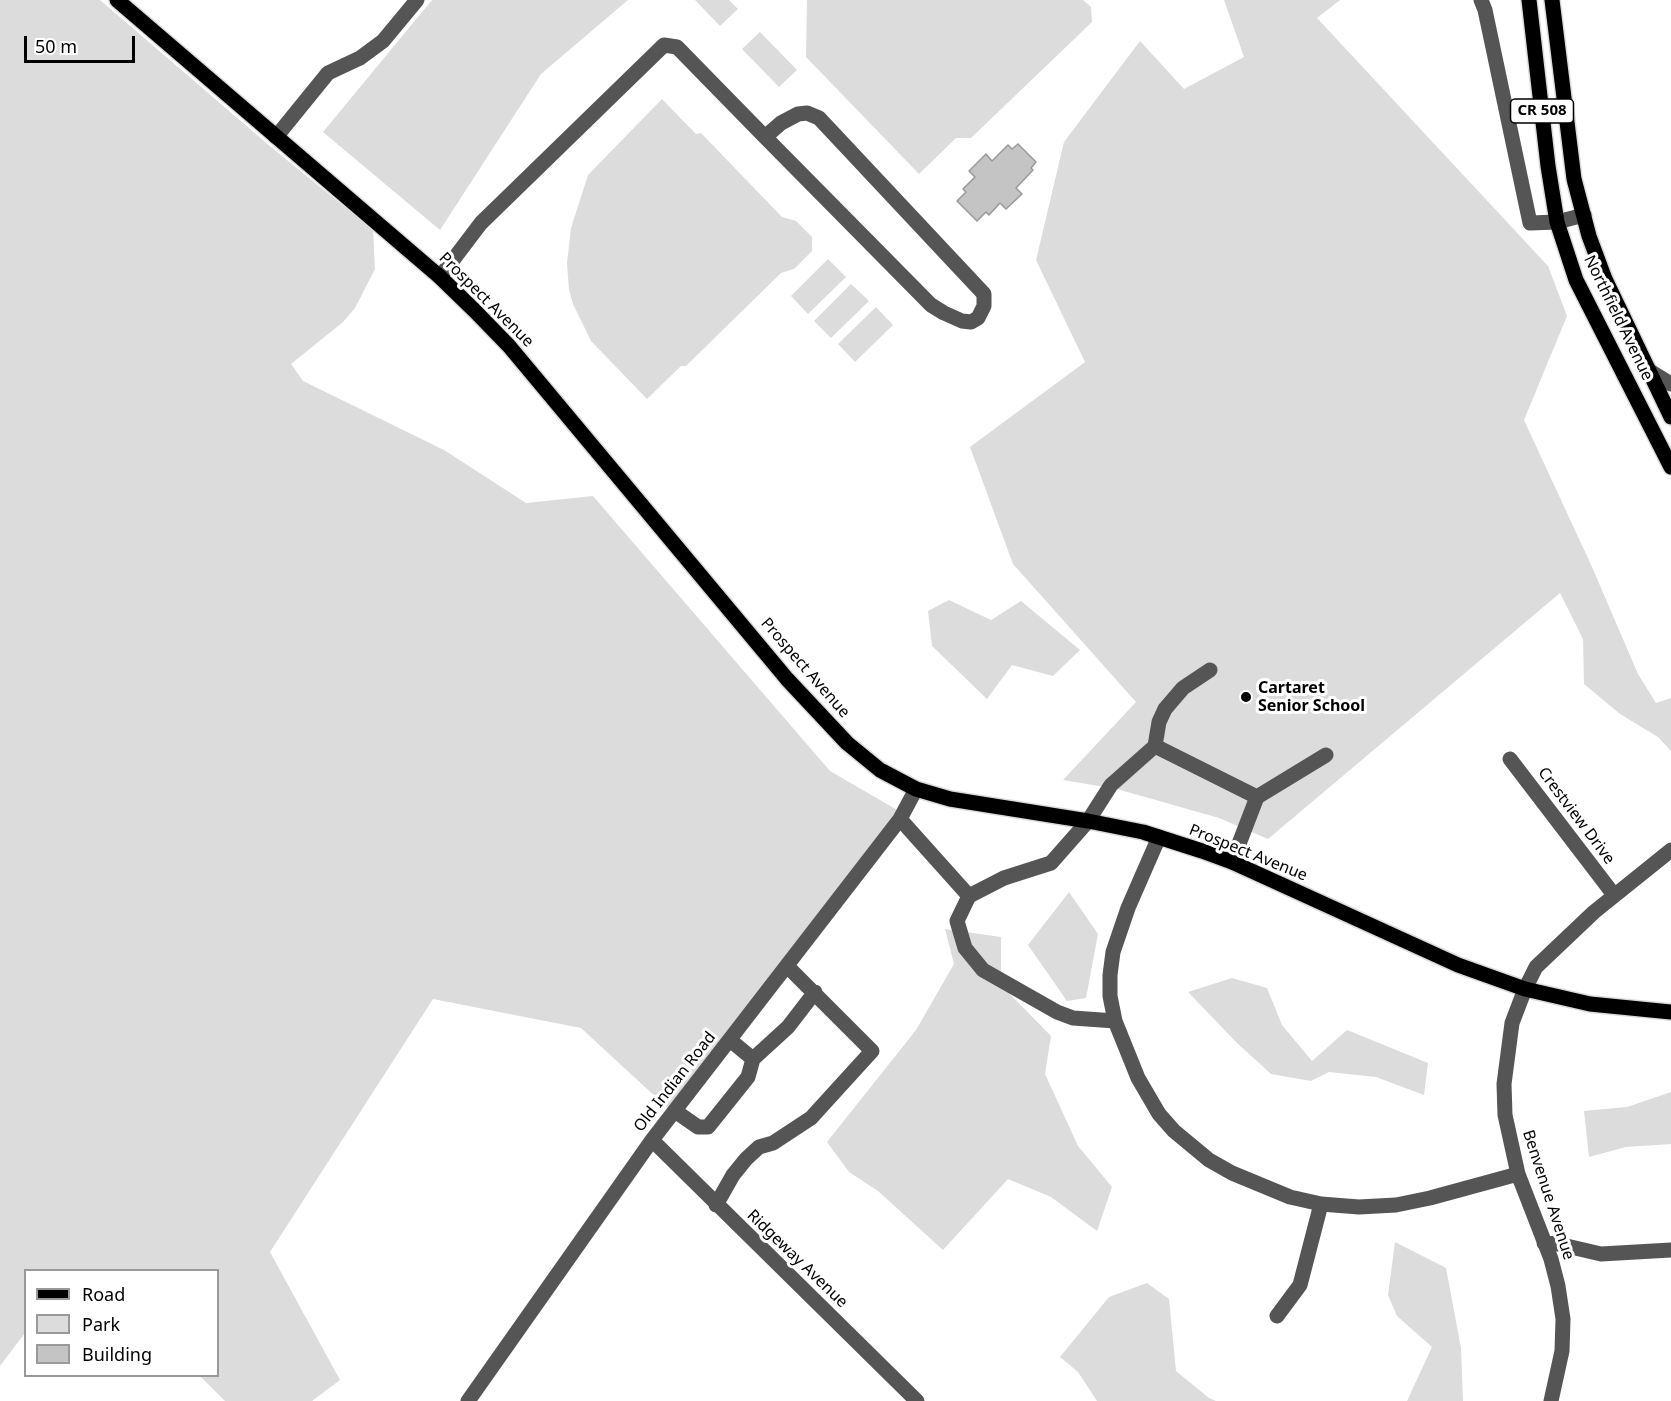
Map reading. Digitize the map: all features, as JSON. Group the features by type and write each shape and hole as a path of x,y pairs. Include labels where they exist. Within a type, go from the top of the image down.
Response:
{"main road":[{"name":"Prospect Avenue","path":"117,0 440,278 509,346 787,679 822,718 862,757 880,770 916,789 979,805 1088,821 1159,837 1232,862 1458,965 1525,989 1590,1004 1671,1012"},
{"name":"Northfield Avenue","path":"1529,0 1548,166 1557,222 1576,280 1671,467"},
{"name":"Northfield Avenue","path":"1551,0 1574,179 1584,215 1605,279 1668,412"},
{"path":"1645,416 1668,412"}],"street":[{"path":"276,137 328,73 360,58 383,41 417,0"},
{"path":"1481,0 1530,223 1557,222 1584,215"},
{"path":"440,278 488,216 664,45 677,47 765,137 931,305 954,318 970,322 978,318 982,312 984,294 819,118 807,113 798,114 781,123 765,137"},
{"path":"1648,370 1671,384"},
{"path":"1114,1021 1073,1018 983,970 965,948 957,921 969,896 1004,878 1051,863 1088,821 1111,785 1155,746 1158,722 1165,709 1184,688 1210,670"},
{"path":"1155,746 1257,797"},
{"path":"1232,862 1257,797 1326,755"},
{"name":"Crestview Drive","path":"1510,759 1614,895"},
{"name":"Old Indian Road","path":"468,1401 652,1140 900,819 916,789"},
{"path":"900,819 969,896"},
{"path":"1159,837 1128,908 1113,952 1110,996 1114,1021 1138,1078 1159,1114 1174,1131 1209,1160 1232,1173 1290,1197 1321,1204 1396,1205 1431,1198 1518,1174"},
{"name":"Benvenue Avenue","path":"1551,1401 1562,1351 1563,1319 1558,1286 1518,1174 1505,1115 1504,1084 1512,1023 1536,967 1614,895 1671,850"},
{"path":"716,1205 733,1175 746,1159 759,1147 773,1143 811,1118 872,1051 787,966"},
{"path":"675,1111 698,1126 708,1127 748,1077 753,1059 788,1027 815,992"},
{"path":"730,1040 753,1059"},
{"name":"Ridgeway Avenue","path":"652,1140 917,1401"},
{"path":"1277,1316 1300,1284 1321,1204"},
{"path":"1544,1243 1601,1254 1671,1250"}],"green space":[{"path":"0,0 100,0 271,147 373,230 375,269 355,308 343,322 291,364 303,381 444,450 526,503 593,496 830,771 899,811 673,1113 581,1028 433,999 270,1252 340,1380 312,1401 225,1401 201,1377 219,1377 219,1269 24,1269 24,1334 0,1366"},
{"path":"432,0 628,0 541,74 440,230 323,132"},
{"path":"695,0 729,0 738,9 720,26"},
{"path":"807,0 1083,0 1091,7 1092,22 971,138 956,138 919,174 806,57"},
{"path":"1224,0 1340,0 1317,18 1548,266 1567,316 1524,420 1592,567 1638,674 1656,703 1671,698 1671,751 1658,737 1620,714 1584,684 1583,639 1560,593 1268,839 1219,818 1117,789 1063,780 1136,702 1013,564 970,447 1085,362 1036,260 1064,142 1140,41 1184,89 1244,57"},
{"path":"760,32 797,70 779,87 742,49"},
{"path":"662,99 696,134 701,133 782,217 796,221 812,237 812,251 794,269 781,273 686,366 681,366 647,399 591,341 573,304 569,290 567,263 571,228 588,175"},
{"path":"828,259 846,277 808,314 791,296"},
{"path":"851,284 869,301 831,338 814,321"},
{"path":"876,307 893,325 855,362 838,344"},
{"path":"949,600 991,620 1021,601 1080,650 1053,676 1012,665 987,699 932,646 928,611"},
{"path":"1069,892 1098,934 1086,998 1067,1001 1028,945"},
{"path":"945,929 1001,937 1001,985 1051,1036 1045,1074 1078,1146 1112,1187 1097,1231 1051,1197 1008,1179 943,1250 878,1191 849,1172 827,1142 916,1030 954,964"},
{"path":"1232,978 1267,988 1282,1025 1312,1061 1347,1030 1428,1063 1424,1095 1376,1077 1329,1072 1311,1081 1271,1074 1237,1043 1188,992"},
{"path":"1671,1092 1671,1144 1626,1147 1589,1157 1584,1111 1627,1107"},
{"path":"1395,1242 1446,1268 1461,1348 1463,1401 1407,1401 1432,1347 1397,1316 1388,1295"},
{"path":"1147,1283 1169,1299 1176,1371 1216,1401 1097,1401 1078,1372 1060,1357 1109,1297"}],"building":[{"path":"1018,144 1036,162 1031,168 1033,170 1016,188 1022,194 1006,209 1000,203 989,215 986,212 977,221 957,201 966,192 963,189 975,177 969,171 986,154 992,161 1008,145 1012,149"}],"place":[{"name":"Cartaret Senior School","path":"1246,697"}]}
